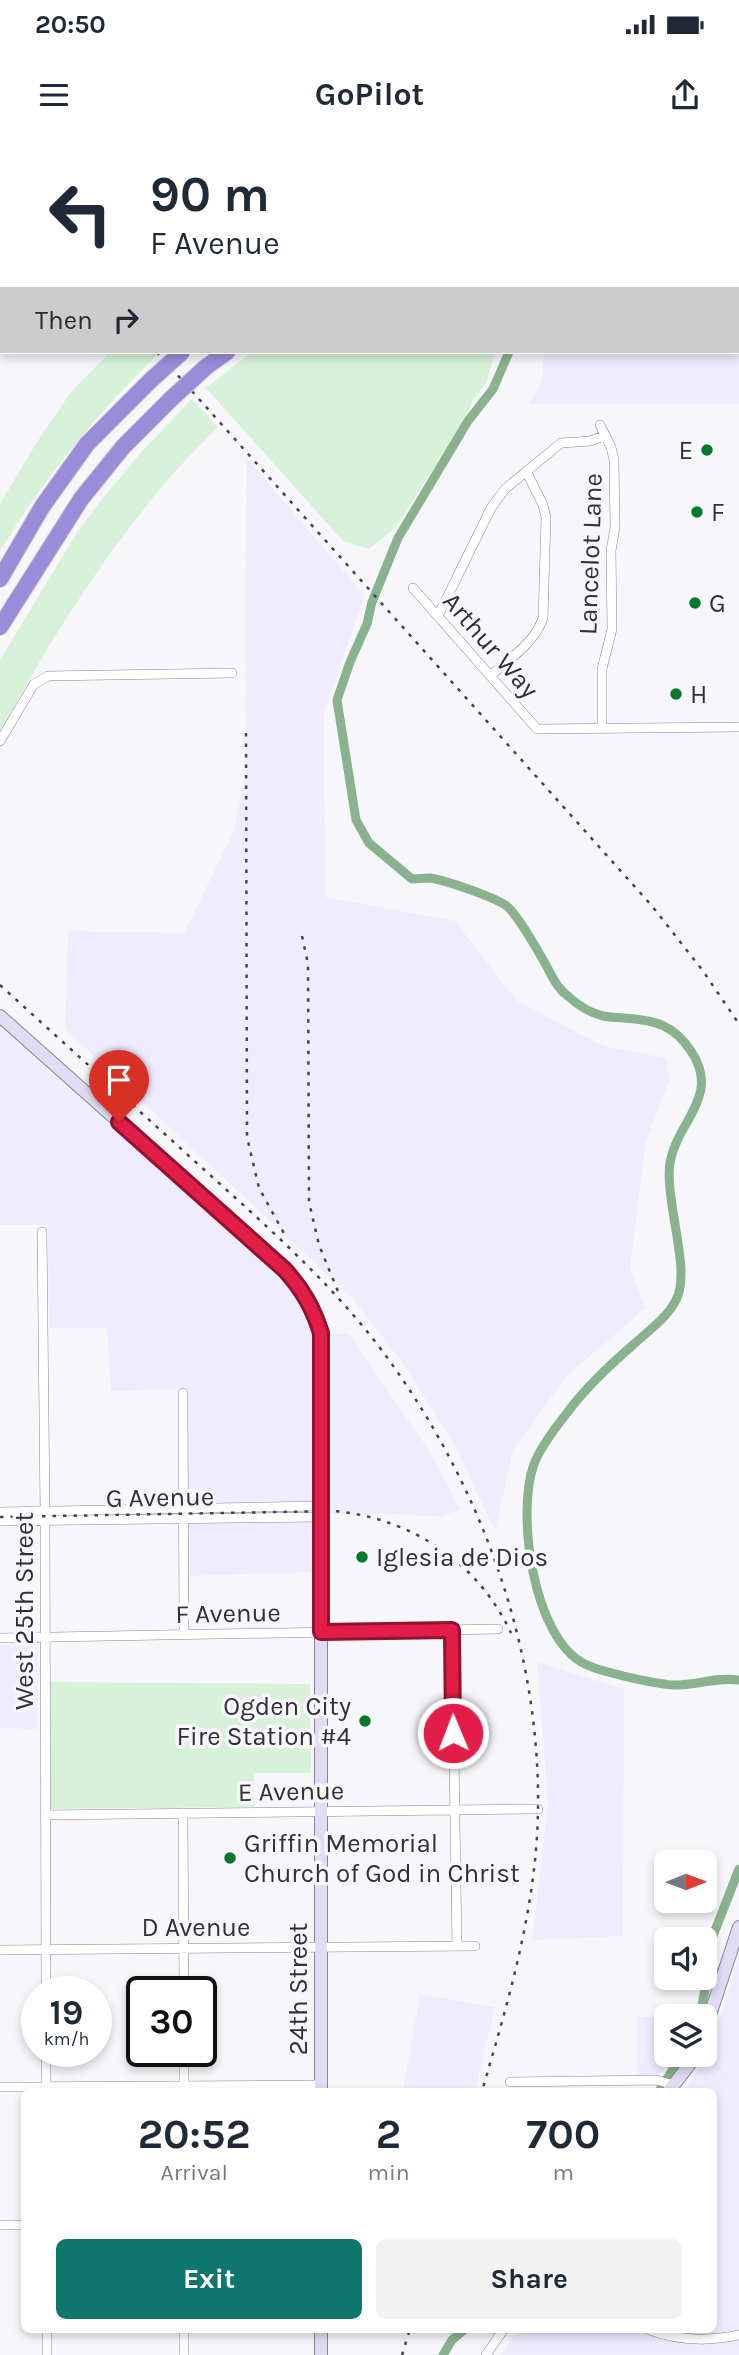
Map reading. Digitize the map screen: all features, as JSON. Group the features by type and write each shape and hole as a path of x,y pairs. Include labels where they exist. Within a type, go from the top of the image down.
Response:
{"highway":[{"path":"0,579 43,507 87,444 180,354"},
{"path":"0,627 81,499 123,446 206,367 224,354"}],"main road":[{"name":"24th Street","path":"0,1016 266,1253 303,1290 321,1333 321,2088"},
{"path":"714,2004 736,1945 739,1927"},
{"path":"671,2088 685,2067"},
{"path":"321,2333 321,2355"}],"street":[{"name":"Lancelot Lane","path":"600,425 614,460 615,527 611,551 612,629 602,669 603,728"},
{"path":"438,616 491,508 505,489 561,443 590,441 604,436"},
{"path":"490,676 532,638 540,628 543,618 546,517 526,471"},
{"name":"Arthur Way","path":"413,588 537,729 603,728"},
{"path":"0,741 34,684 48,676 232,673"},
{"path":"603,728 739,727"},
{"name":"West 25th Street","path":"42,1232 46,1976"},
{"path":"183,1393 184,1635"},
{"name":"G Avenue","path":"0,1521 45,1516 321,1511"},
{"name":"G Avenue","path":"0,1512 45,1516"},
{"name":"F Avenue","path":"0,1638 498,1629"},
{"path":"452,1630 457,1946"},
{"name":"E Avenue","path":"45,1815 538,1809"},
{"path":"183,1813 184,1976"},
{"name":"D Avenue","path":"0,1950 475,1946"},
{"path":"46,2067 46,2088"},
{"path":"184,2067 184,2088"},
{"path":"510,2082 656,2080 671,2088"},
{"path":"0,2087 23,2088"},
{"path":"0,2225 21,2225"},
{"path":"47,2333 47,2355"},
{"path":"184,2333 184,2355"},
{"path":"486,2355 501,2333"},
{"path":"658,2333 693,2340 739,2335"}],"shaded area":[{"path":"544,354 739,354 739,404 529,404 542,380"},
{"path":"246,457 365,596 324,712 325,897 455,921 516,1000 603,1046 665,1058 670,1078 646,1141 630,1269 645,1308 566,1377 513,1450 495,1531 452,1440 399,1358 352,1298 65,1029 68,931 184,933 233,833 245,778"},
{"path":"0,1028 278,1275 294,1294 312,1333 317,1572 185,1576 180,1389 111,1391 107,1328 49,1328 48,1225 0,1225"},
{"path":"328,1334 349,1334 430,1452 460,1509 441,1517 327,1512"},
{"path":"0,1645 38,1645 37,1729 0,1728"},
{"path":"537,1662 624,1689 623,1936 532,1940 548,1804"},
{"path":"739,1957 739,2355 501,2355 516,2333 717,2333 717,2088 685,2088 699,2067 717,2067 717,2026"},
{"path":"420,1994 495,2007 476,2088 404,2088"},
{"path":"637,2017 654,2017 654,2067 665,2067 659,2075 637,2075"}],"green space":[{"path":"108,354 157,355 112,401 72,448 35,497 0,551 0,504 71,392"},
{"path":"249,354 494,354 487,382 473,400 467,417 395,528 369,549 343,541 206,388"},
{"path":"192,399 218,427 171,476 110,554 54,638 0,730 0,660 76,534 101,500 144,449"},
{"path":"50,1682 310,1684 311,1773 254,1773 254,1807 51,1809"}],"waterway":[{"path":"508,354 493,389 468,421 398,538 337,700 356,820 369,843 412,879 430,878 447,882 509,908 527,932 557,984 576,1003 603,1016 645,1020 670,1029 691,1051 699,1067 702,1081 700,1095 674,1147 670,1162 669,1178 681,1272 676,1300 662,1318 590,1385 553,1431 534,1464 527,1512 533,1573 541,1603 567,1650 585,1664 646,1681 671,1685 723,1679 739,1680"},
{"path":"702,2004 710,1963 709,1946 739,1869"},
{"path":"661,2088 675,2067"},
{"path":"443,2355 452,2340 460,2333"}],"railway":[{"path":"159,354 652,906 703,971 739,1024"},
{"path":"246,733 247,1137 259,1188 286,1237"},
{"path":"302,936 308,964 309,1202 319,1245 339,1294"},
{"path":"0,985 279,1238 329,1288 375,1341 428,1419 481,1524 501,1578 529,1692 536,1750 538,1808 533,1880 527,1916 511,1987 483,2088"},
{"path":"0,1517 334,1511 362,1515 415,1534 461,1565 497,1608 511,1633"},
{"path":"402,2355 409,2333"}],"place":[{"name":"E","path":"707,450"},
{"name":"F","path":"697,512"},
{"name":"G","path":"695,603"},
{"name":"H","path":"676,694"},
{"name":"Iglesia de Dios","path":"362,1557"},
{"name":"Ogden City Fire Station #4","path":"365,1721"},
{"name":"Griffin Memorial Church of God in Christ","path":"230,1858"}],"route":[{"path":"119,1122 285,1270 303,1290 321,1333 321,1632 452,1630 453,1733"}]}
